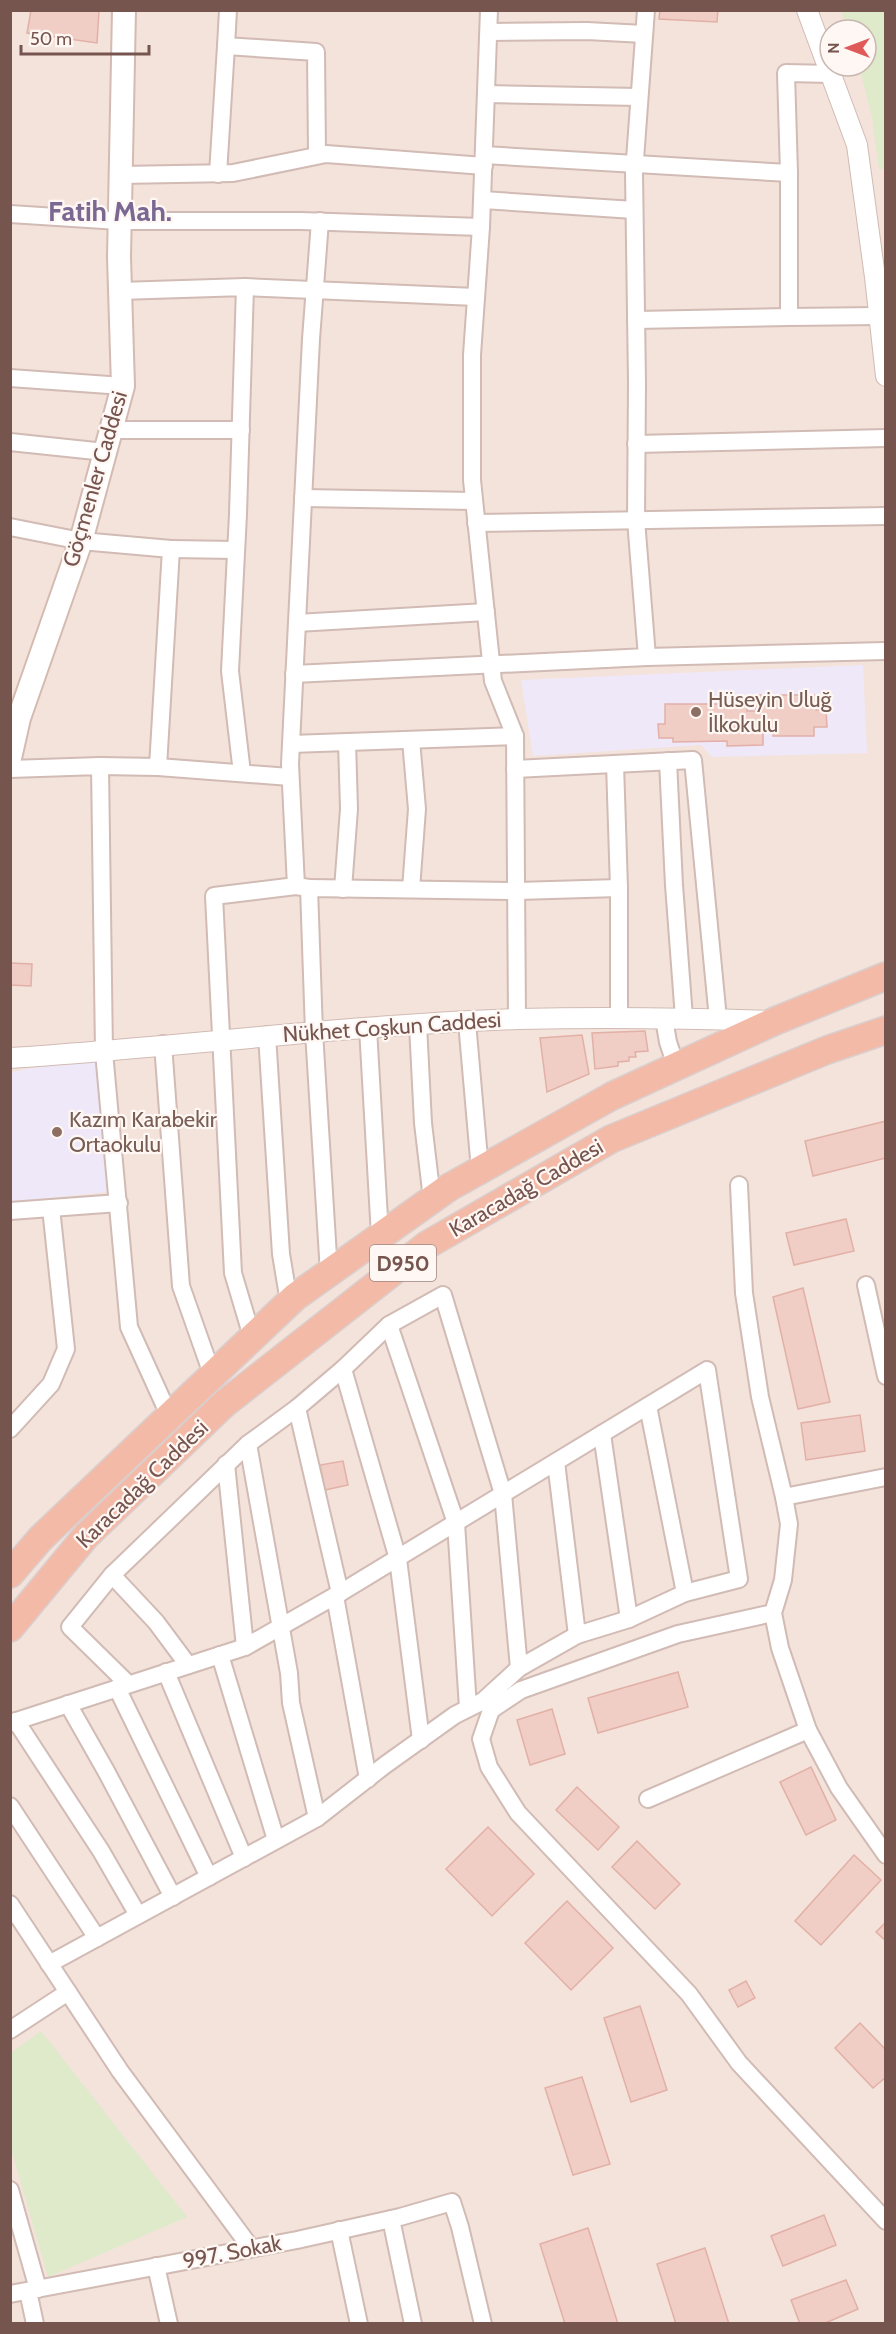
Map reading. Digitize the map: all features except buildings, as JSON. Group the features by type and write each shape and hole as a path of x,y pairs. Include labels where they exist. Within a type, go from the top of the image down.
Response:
{"highway":[{"name":"Karacadağ Caddesi","path":"12,1565 289,1302 432,1199 612,1096 774,1021 885,976"},
{"name":"Karacadağ Caddesi","path":"10,1628 86,1536 224,1404 427,1245 611,1139 827,1050 885,1030"}],"main road":[{"name":"Göçmenler Caddesi","path":"10,758 19,718 81,541 123,387 120,175 124,10"}],"street":[{"path":"218,174 228,10"},
{"path":"489,10 482,227 471,355 471,480 493,681 515,736 517,1019"},
{"path":"645,10 634,163 634,210 636,520 647,657"},
{"path":"807,10 818,38"},
{"path":"489,32 587,31 644,34"},
{"path":"226,46 316,52 317,155"},
{"path":"789,317 786,74 818,74"},
{"path":"833,78 857,145 885,376"},
{"path":"486,94 639,98"},
{"path":"120,175 233,173 326,154 484,161 634,163 789,173"},
{"path":"483,200 634,210"},
{"path":"10,214 120,221 320,221 482,227"},
{"path":"320,221 303,498 290,777 314,1032 329,1273"},
{"path":"120,291 245,287 476,297"},
{"path":"242,773 230,670 245,287"},
{"path":"636,320 879,316"},
{"path":"10,378 123,387"},
{"path":"111,430 240,430"},
{"path":"636,444 885,438"},
{"path":"10,442 105,452"},
{"path":"303,498 474,501"},
{"path":"476,523 885,516"},
{"path":"10,527 81,541 171,549 236,549"},
{"path":"158,767 171,549"},
{"path":"297,623 486,612"},
{"path":"294,674 647,657 885,651"},
{"path":"291,744 515,736"},
{"path":"411,740 417,809 411,890"},
{"path":"343,889 349,809 347,742"},
{"path":"515,769 693,760 718,1019"},
{"path":"668,762 684,1018"},
{"path":"615,764 619,888 619,1018"},
{"path":"100,766 104,1052 129,1327 169,1415"},
{"path":"10,769 158,767 290,777"},
{"path":"252,1337 233,1273 214,896 302,887 517,891 619,888"},
{"name":"Nükhet Coşkun Caddesi","path":"10,1058 104,1052 163,1044 267,1035 517,1019 684,1018 774,1021"},
{"path":"664,1019 668,1042 676,1066"},
{"path":"467,1022 480,1170"},
{"path":"418,1025 423,1123 432,1199"},
{"path":"368,1028 380,1236"},
{"path":"267,1035 281,1254 289,1302"},
{"path":"163,1044 181,1286 212,1374"},
{"path":"738,1185 744,1293 760,1397 789,1524 783,1580 772,1613 780,1648 808,1730 838,1788 885,1855"},
{"path":"10,1211 119,1203"},
{"path":"10,1429 51,1384 66,1349 51,1208"},
{"path":"866,1285 885,1376"},
{"path":"209,1877 123,1686 70,1627 112,1575 248,1444 297,1408 343,1369 389,1325 443,1294 503,1494 519,1668"},
{"path":"389,1325 456,1523 468,1708"},
{"path":"343,1369 398,1559 421,1740"},
{"path":"49,1964 138,1916 173,1897 244,1857 317,1818 421,1740 468,1708 483,1701 519,1668 577,1635 629,1619 685,1593 738,1579 707,1370 338,1595 245,1647 13,1722 101,1851 138,1916"},
{"path":"648,1406 685,1593"},
{"path":"297,1408 338,1595 368,1779"},
{"path":"602,1434 629,1619"},
{"path":"248,1444 279,1628 289,1673 291,1703 317,1818"},
{"path":"556,1462 577,1635"},
{"path":"226,1464 245,1647"},
{"path":"784,1497 885,1477"},
{"path":"112,1575 156,1622 188,1665"},
{"path":"772,1613 678,1634 520,1690 491,1710 481,1739 489,1767 518,1813 689,1995 739,2063 885,2221"},
{"path":"220,1655 276,1840"},
{"path":"166,1672 244,1857"},
{"path":"68,1704 173,1897"},
{"path":"648,1799 808,1730"},
{"path":"10,1806 97,1938"},
{"path":"10,1904 120,2071 251,2248"},
{"path":"10,2030 68,1992"},
{"path":"10,2190 33,2290 35,2324"},
{"name":"997. Sokak","path":"10,2294 339,2230 391,2219 452,2202 483,2324"},
{"path":"391,2219 413,2324"},
{"path":"339,2230 359,2324"},
{"path":"156,2266 169,2324"}],"shaded area":[{"path":"11,11 885,11 885,2323 11,2323"},
{"name":"Hüseyin Uluğ İlkokulu","path":"863,665 867,753 712,757 701,745 533,756 521,680"},
{"name":"Kazım Karabekir Ortaokulu","path":"97,1062 108,1192 11,1202 11,1072 54,1064"}],"green space":[{"path":"841,11 885,11 885,170 879,168 872,117 862,78 878,78 878,18 843,18"},
{"path":"41,2031 187,2217 48,2277 11,2148 11,2053"}],"place":[{"name":"Hüseyin Uluğ İlkokulu","path":"696,712"},
{"name":"Kazım Karabekir Ortaokulu","path":"57,1132"}],"district":[{"name":"Fatih Mah.","path":"110,211"}]}
